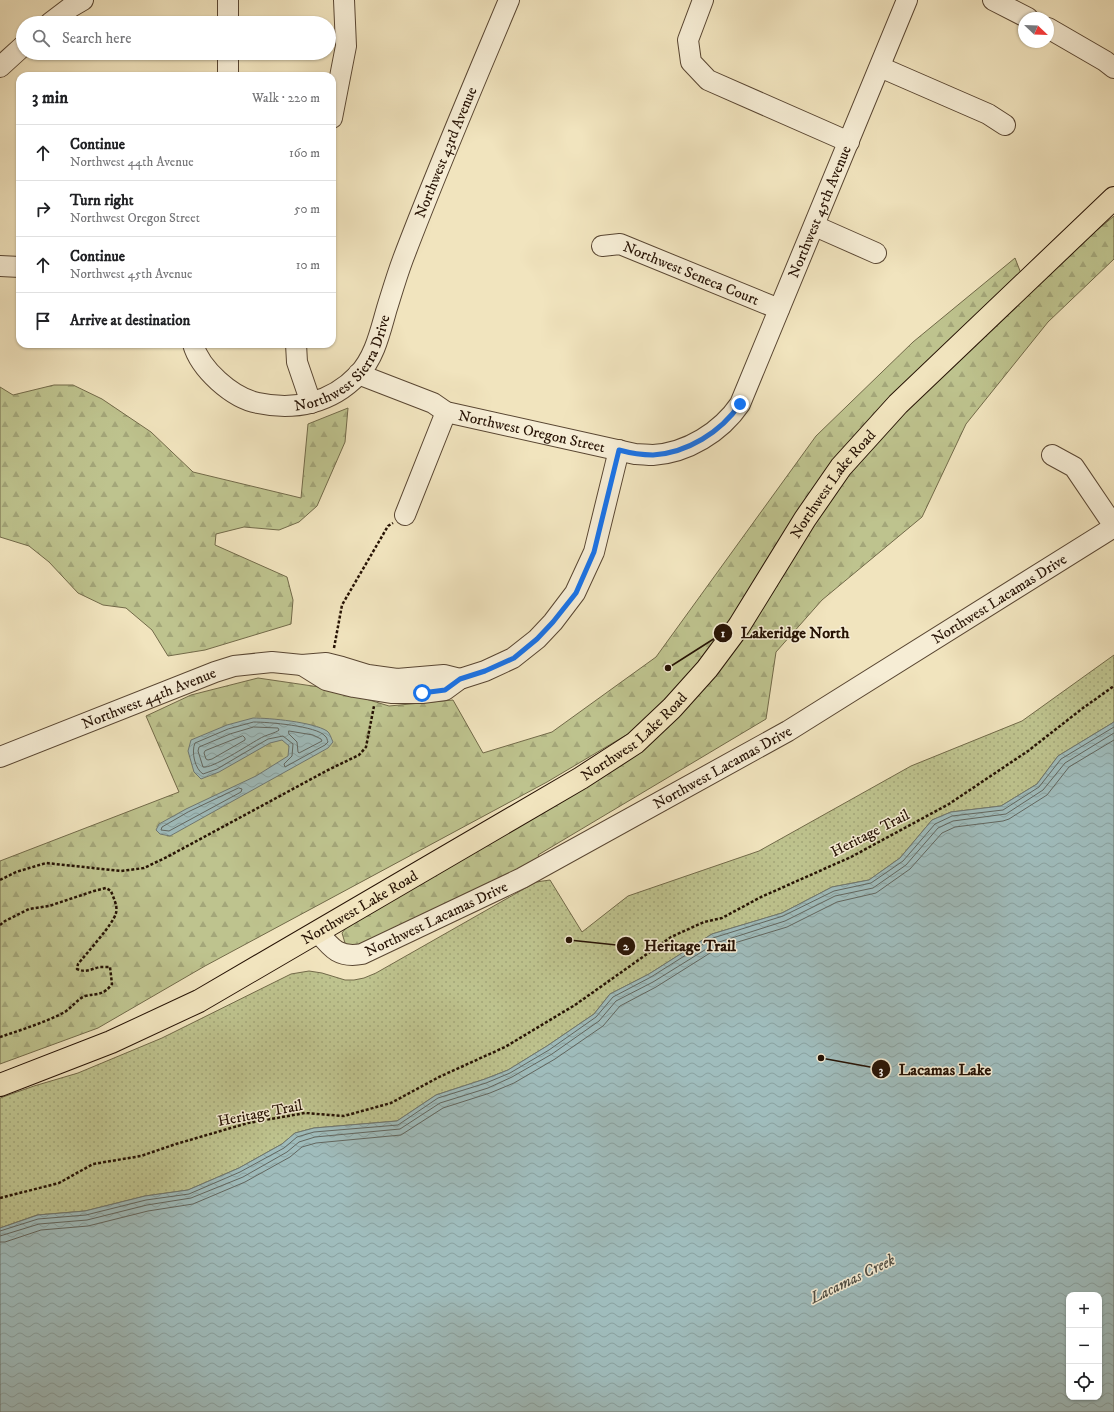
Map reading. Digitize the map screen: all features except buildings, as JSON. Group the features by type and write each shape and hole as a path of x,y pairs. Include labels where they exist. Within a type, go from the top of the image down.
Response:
{"main road":[{"name":"Northwest Lake Road","path":"0,1085 111,1042 199,1001 581,778 635,742 672,708 707,669 735,632 805,519 841,468 898,404 1114,198"}],"street":[{"path":"59,16 83,0"},
{"path":"228,0 228,16"},
{"path":"336,97 346,46 344,0"},
{"name":"Northwest 43rd Avenue","path":"388,306 405,254 509,0"},
{"path":"704,0 688,40 691,62 708,80 849,142"},
{"name":"Northwest 45th Avenue","path":"727,421 740,404 815,226 907,0"},
{"path":"993,0 1018,13"},
{"path":"1054,31 1105,61 1114,68"},
{"path":"0,67 16,52"},
{"path":"228,60 228,72"},
{"path":"880,67 988,114 1006,125"},
{"path":"815,226 876,253"},
{"name":"Northwest Seneca Court","path":"602,246 620,244 779,309"},
{"path":"0,266 16,267"},
{"name":"Northwest Sierra Drive","path":"195,348 204,366 222,384 235,393 254,402 271,406 300,406 325,399 342,389 358,374 368,361 378,342 388,306"},
{"path":"296,348 297,362 310,403"},
{"name":"Northwest Oregon Street","path":"358,374 433,404 446,412 635,454 654,455 677,450 702,440 727,421"},
{"path":"406,515 446,412"},
{"name":"Northwest 44th Avenue","path":"302,665 326,680 354,687 391,693 430,692 445,690 460,679 485,671 514,658 537,639 553,622 576,593 594,552 619,450"},
{"path":"1052,455 1074,467 1114,526"},
{"name":"Northwest Lacamas Drive","path":"318,932 328,944 340,954 350,956 362,954 522,878 788,731 1114,526"},
{"name":"Northwest 44th Avenue","path":"0,757 234,666 272,662 302,665 326,663 368,675 397,679 444,675 460,679"}],"path":[{"path":"334,649 342,605 388,526 406,515"},
{"name":"Heritage Trail","path":"0,1198 59,1183 93,1164 141,1156 248,1123 305,1113 344,1116 391,1103 439,1077 505,1047 575,1005 671,937 704,922 722,918 761,897 851,857 949,804 1028,751 1114,686"},
{"path":"0,880 16,872 46,863 121,872 144,868 167,857 328,770 359,755 366,747 376,691"},
{"path":"0,925 28,909 49,906 106,888 111,891 115,904 116,912 112,920 78,964 77,969 89,971 101,967 110,967 112,984 107,990 99,995 84,996 65,1012 0,1037"}],"green space":[{"path":"1114,216 1114,259 1048,322 966,424 922,517 822,600 776,652 766,719 538,855 543,865 352,951 345,943 342,933 350,923 673,720 829,489 1026,289"},
{"path":"1015,258 1022,276 842,454 731,619 685,679 633,731 547,782 205,966 98,1028 0,1064 0,861 179,792 146,716 191,695 258,678 333,689 389,706 453,700 483,753 552,732 656,657 816,436 913,342"},
{"path":"54,385 73,385 102,399 151,432 193,472 301,498 308,424 348,408 345,442 317,506 299,522 279,530 244,527 216,534 215,545 287,577 293,600 291,624 205,650 168,656 152,630 126,608 103,605 78,593 49,562 29,546 0,537 0,387 13,395"},
{"path":"1114,655 1114,722 1058,756 1037,784 1001,806 951,812 932,820 900,858 869,880 832,887 782,913 712,934 649,974 610,994 594,1014 508,1070 436,1095 397,1121 314,1128 295,1133 282,1144 239,1168 188,1190 145,1196 85,1211 37,1215 0,1228 0,1098 78,1073 162,1038 291,974 309,971 322,973 345,980 364,978 376,973 536,882 550,880 582,932 628,896 759,851 911,766 1022,721"}],"water":[{"path":"253,718 312,725 327,731 333,742 328,748 170,836 160,834 156,830 159,824 186,809 256,776 288,756 289,746 282,740 270,743 219,772 201,779 194,772 188,751 191,740 227,725"},
{"name":"Lacamas Creek","path":"1114,722 1114,1412 0,1412 0,1228 38,1215 85,1211 145,1196 188,1190 239,1168 282,1144 295,1133 314,1128 397,1121 436,1095 508,1070 594,1014 610,994 649,974 712,934 782,913 832,887 869,880 900,858 932,820 951,812 1001,806 1037,784 1058,756"}],"place":[{"name":"Lakeridge North","path":"668,668"},
{"name":"Heritage Trail","path":"569,940"},
{"name":"Lacamas Lake","path":"821,1058"}],"route":[{"path":"422,693 445,690 460,679 485,671 514,658 537,639 553,622 576,593 594,552 619,450 635,454 654,455 677,450 702,440 727,421 740,404"}]}
